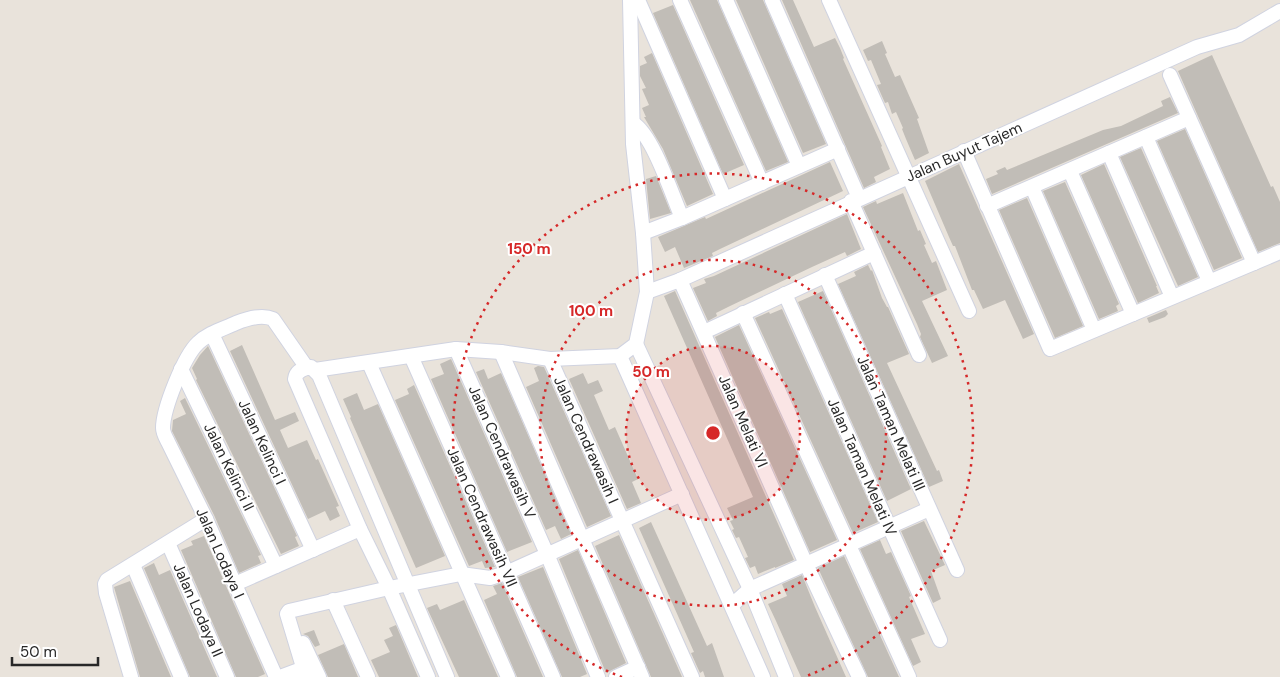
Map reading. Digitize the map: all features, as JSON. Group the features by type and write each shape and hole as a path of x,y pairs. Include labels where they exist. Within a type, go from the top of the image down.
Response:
{"street":[{"path":"630,0 633,144 643,233 647,292 636,344 750,589 786,677"},
{"path":"638,0 725,199"},
{"path":"680,0 762,183"},
{"path":"726,0 799,166"},
{"path":"772,0 838,149 874,253 919,355"},
{"path":"829,0 910,176 969,311"},
{"name":"Jalan Buyut Tajem","path":"647,292 680,280 1204,44 1240,35 1280,11"},
{"path":"1170,75 1254,263"},
{"path":"987,206 1189,118"},
{"path":"633,123 645,134 662,168 682,218"},
{"path":"1146,137 1209,281"},
{"path":"643,233 682,218 838,149"},
{"path":"964,151 1050,349 1280,252"},
{"path":"1109,153 1172,297"},
{"path":"1070,171 1134,314"},
{"path":"1032,187 1094,330"},
{"path":"704,332 874,253"},
{"name":"Jalan Taman Melati III","path":"825,276 956,570"},
{"name":"Jalan Melati VI","path":"680,280 806,564 859,677"},
{"name":"Jalan Taman Melati IV","path":"785,294 940,640"},
{"path":"744,313 909,677"},
{"path":"181,369 196,344 212,334 244,320 269,317 276,322 311,369 319,376 447,677"},
{"name":"Jalan Kelinci I","path":"212,334 313,550"},
{"path":"428,677 389,588 360,529 295,379 298,372 456,350 501,352 550,359 620,356 636,344"},
{"name":"Jalan Cendrawasih V","path":"456,350 547,554 598,677"},
{"path":"501,352 640,672 616,677"},
{"name":"Jalan Cendrawasih VII","path":"411,356 553,677"},
{"path":"620,356 763,677"},
{"name":"Jalan Cendrawasih I","path":"550,359 692,677"},
{"path":"369,363 508,677"},
{"name":"Jalan Lodaya I","path":"181,369 167,407 163,430 206,519 276,677"},
{"name":"Jalan Kelinci II","path":"181,369 276,566"},
{"path":"280,677 310,672 293,635 287,612 333,600 461,574 490,578 582,540 682,494"},
{"path":"732,605 750,589 929,509"},
{"path":"132,677 105,584 107,580 206,519"},
{"path":"235,584 360,529"},
{"name":"Jalan Lodaya II","path":"168,543 227,677"},
{"path":"133,565 182,677"},
{"path":"333,600 368,677"}],"building":[{"path":"690,0 717,0 788,162 766,171"},
{"path":"736,0 763,0 826,144 803,153"},
{"path":"782,0 793,0 814,47 835,38 840,48 890,169 874,177 876,182 864,188"},
{"path":"673,5 744,165 723,174 653,13"},
{"path":"882,41 887,53 885,54 895,77 900,75 919,118 917,119 929,153 915,160 896,112 892,114 888,102 885,103 877,85 881,84 871,60 868,61 863,50"},
{"path":"652,53 713,194 687,206 663,149 644,117 646,117 642,108 649,105 642,89 646,88 640,76 640,66 647,63 644,57"},
{"path":"1212,55 1271,187 1273,186 1280,202 1280,243 1258,252 1178,71"},
{"path":"1170,97 1178,113 992,194 986,179 998,174 996,171 1005,167 1007,170 1103,130 1121,126 1163,106 1161,101"},
{"path":"1185,129 1242,258 1214,270 1157,141"},
{"path":"1141,148 1198,277 1178,286 1120,157"},
{"path":"830,162 843,191 712,253 713,256 684,268 675,247 665,252 658,237 705,217 706,219"},
{"path":"959,164 1034,334 1023,339 1005,300 983,309 974,290 972,290 955,246 953,246 925,181"},
{"path":"1104,164 1159,293 1138,303 1081,175"},
{"path":"656,176 671,213 650,219 646,179"},
{"path":"1065,182 1119,304 1116,306 1118,311 1099,319 1043,191"},
{"path":"903,193 918,231 920,230 926,244 924,245 932,263 936,261 947,290 922,301 948,356 932,363 920,337 921,334 917,324 863,207 876,201 877,204"},
{"path":"1027,198 1083,326 1055,338 999,210"},
{"path":"847,214 861,249 847,256 845,252 812,267 716,313 717,316 708,321 693,288 706,283 704,279"},
{"path":"868,265 872,270 882,298 909,354 887,363 943,481 929,487 838,284 856,276 854,272"},
{"path":"675,291 794,560 758,574 755,566 750,568 745,558 748,557 739,537 736,538 732,530 734,529 730,521 733,520 727,508 753,497 664,296"},
{"path":"823,291 911,489 887,501 798,302"},
{"path":"782,309 878,522 853,533 755,318"},
{"path":"1166,310 1168,314 1165,317 1149,323 1147,318"},
{"path":"739,325 837,540 810,552 715,337"},
{"path":"242,345 275,420 295,412 299,421 280,430 288,448 307,440 316,460 318,459 339,506 336,507 340,516 330,521 325,511 308,519 230,351"},
{"path":"208,346 297,536 295,537 299,546 281,554 196,380 192,368"},
{"path":"451,359 532,542 507,552 431,379 444,374 440,364"},
{"path":"538,366 544,367 611,516 587,527 526,387 539,381 534,368"},
{"path":"484,369 488,379 501,373 571,534 561,539 555,526 546,530 476,372"},
{"path":"583,373 588,384 598,380 603,391 594,395 609,430 615,427 638,479 632,482 641,503 627,509 569,379"},
{"path":"414,385 495,567 485,568 482,561 469,566 395,400 409,394 407,389"},
{"path":"357,393 364,410 378,404 445,556 416,568 343,399"},
{"path":"185,398 261,555 258,556 261,563 239,573 214,515 172,431 173,420 186,414 180,401"},
{"path":"924,521 945,565 931,571 941,599 933,603 901,531"},
{"path":"651,522 707,646 712,643 724,677 705,677 703,671 700,673 691,653 694,652 639,528"},
{"path":"619,535 682,677 651,677 595,546"},
{"path":"204,536 265,674 258,677 236,677 181,550 193,545 191,541"},
{"path":"880,540 886,554 891,552 911,596 909,597 925,634 911,639 921,662 913,666 860,549"},
{"path":"578,550 626,663 606,673 559,559"},
{"path":"844,556 899,677 868,677 818,568"},
{"path":"154,563 159,575 170,570 217,677 190,677 144,568"},
{"path":"543,567 587,674 580,677 562,677 518,577"},
{"path":"802,575 846,677 801,677 768,604 787,596 782,584"},
{"path":"130,581 171,677 140,677 114,587"},
{"path":"502,583 543,677 517,677 484,600 497,594 493,586"},
{"path":"464,600 498,677 459,677 427,608 437,604 440,610"},
{"path":"396,625 418,677 379,677 371,660 390,652 384,640 393,636 389,628"},
{"path":"314,630 320,645 315,647 308,636 303,634"},
{"path":"344,644 358,677 328,677 318,655"}]}
